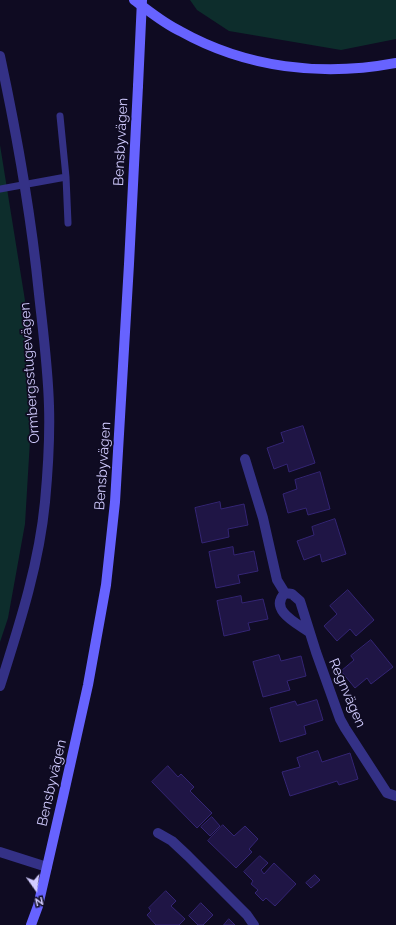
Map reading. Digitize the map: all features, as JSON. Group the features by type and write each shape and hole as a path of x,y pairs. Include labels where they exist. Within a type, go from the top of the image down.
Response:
{"main road":[{"path":"134,0 163,21 192,38 210,46 257,61 306,69 332,70 366,68 396,63"},
{"name":"Bensbyvägen","path":"31,925 38,906 88,685 108,570 115,502 130,264 142,0"}],"street":[{"name":"Ormbergsstugevägen","path":"0,56 10,104 34,245 46,352 49,406 49,450 45,503 38,551 24,610 0,686"},
{"name":"Regnvägen","path":"245,459 263,518 277,580 285,593 292,594 300,601 331,695 345,728 388,793 396,796"},
{"path":"285,593 280,601 282,611 309,632"},
{"path":"158,833 172,841 188,856 247,915 254,925"},
{"path":"0,852 47,867"}],"lane":[{"path":"60,116 66,177 68,223"},
{"path":"0,189 66,177"}],"green space":[{"path":"190,0 396,0 396,39 341,50 229,31 197,10"},
{"path":"0,145 27,313 33,390 25,524 8,618 0,642"}],"building":[{"path":"303,426 315,463 289,472 287,464 274,469 267,448 284,442 281,433"},
{"path":"320,472 330,509 308,515 306,508 288,513 283,494 297,489 295,480"},
{"path":"220,502 221,509 244,504 248,525 228,529 229,537 202,543 195,508"},
{"path":"335,519 346,554 322,562 320,554 304,560 297,541 314,535 312,527"},
{"path":"233,547 234,555 254,551 258,571 238,575 240,583 216,588 209,552"},
{"path":"348,590 374,620 356,636 350,629 337,641 324,626 337,614 330,606"},
{"path":"241,596 242,603 263,599 268,619 248,623 250,630 224,636 217,601"},
{"path":"371,640 393,667 371,684 367,678 355,688 341,671 354,660 351,656"},
{"path":"279,655 281,661 301,656 306,676 287,681 290,690 263,697 253,662"},
{"path":"317,700 323,720 304,726 306,734 280,742 270,708 295,701 297,705"},
{"path":"318,751 322,762 350,753 358,779 339,785 337,781 290,796 282,772 300,767 297,758"},
{"path":"168,766 178,777 181,774 194,787 190,791 212,813 197,828 152,782"},
{"path":"212,817 220,826 210,836 201,827"},
{"path":"223,825 234,836 245,826 258,839 249,849 252,852 236,868 208,841"},
{"path":"260,856 268,863 261,870 264,874 274,863 296,884 275,906 266,898 263,901 255,893 258,890 251,884 253,881 244,872"},
{"path":"315,875 320,880 311,888 306,883"},
{"path":"166,891 176,901 171,906 185,919 179,925 156,925 147,915 151,911 149,908"},
{"path":"201,903 213,915 203,925 198,925 189,916"},
{"path":"229,919 235,925 224,925"}]}
